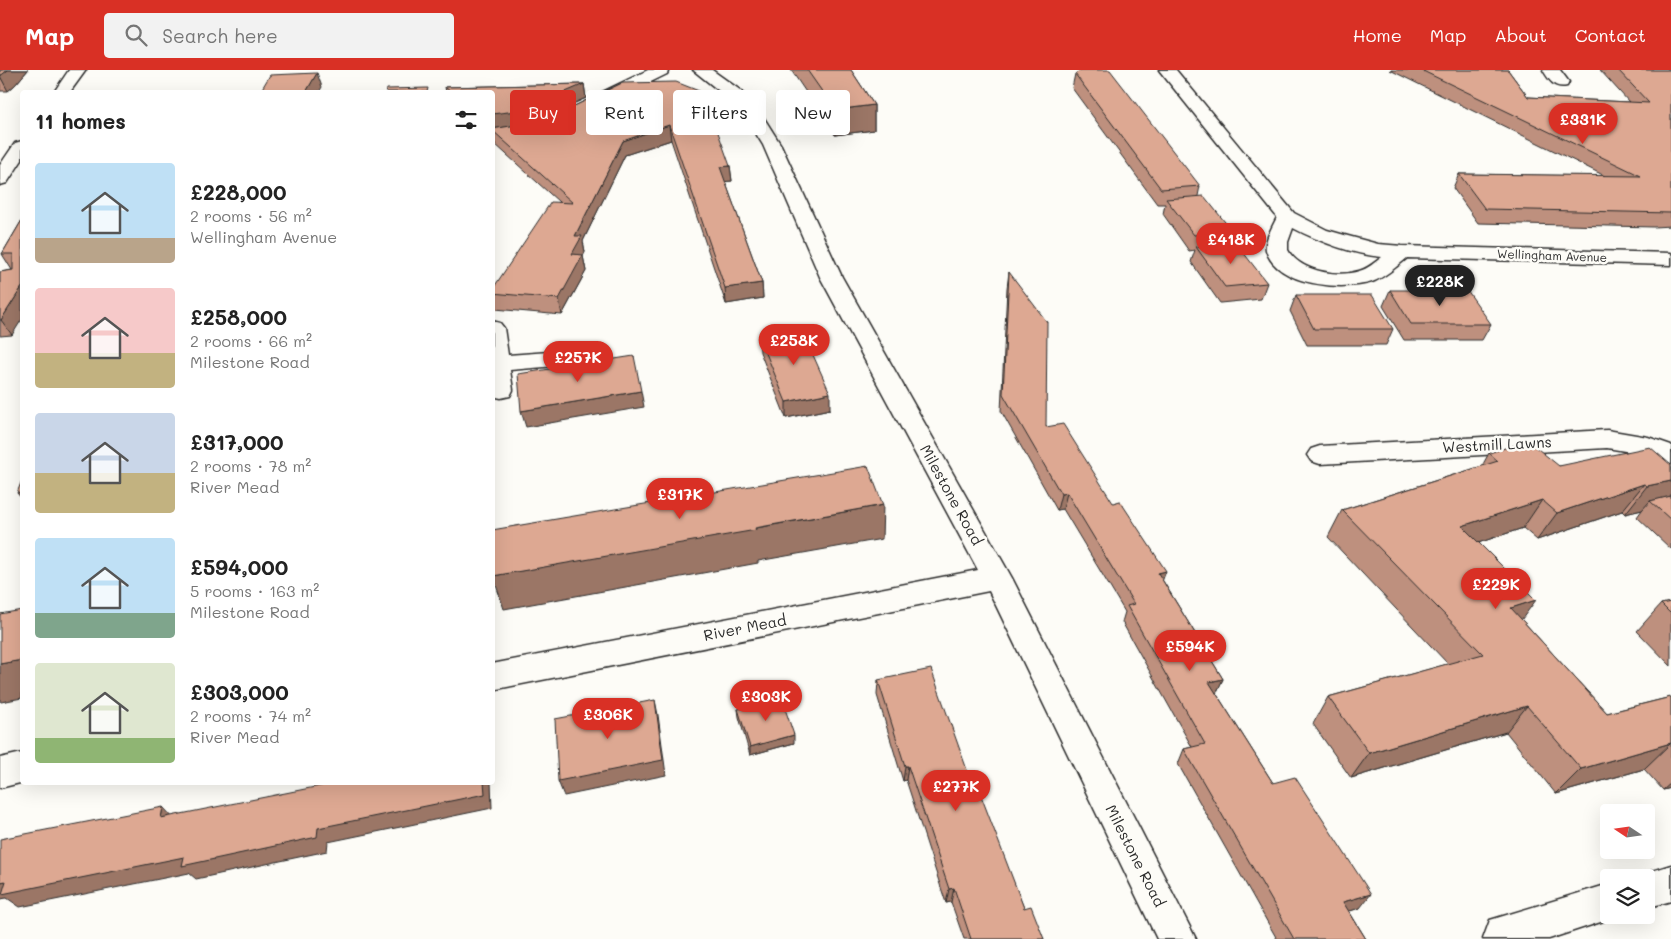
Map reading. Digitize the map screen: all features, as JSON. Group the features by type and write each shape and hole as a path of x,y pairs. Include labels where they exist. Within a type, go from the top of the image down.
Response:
{"street":[{"path":"63,90 78,70"},
{"path":"585,107 661,70"},
{"name":"Milestone Road","path":"701,70 734,94 758,122 772,145 831,277 996,578 1177,939"},
{"name":"Wellingham Avenue","path":"1167,70 1288,217 1320,234 1378,250 1402,252 1671,259"},
{"path":"0,179 20,150"},
{"path":"1288,217 1278,242 1278,250 1282,258 1293,266 1304,273 1318,278 1352,280 1366,277 1402,252"},
{"path":"495,346 501,390"},
{"path":"498,363 590,356"},
{"name":"Westmill Lawns","path":"1320,455 1607,439 1648,446 1671,456"},
{"name":"River Mead","path":"495,676 996,578"},
{"path":"0,773 20,768"},
{"path":"1655,887 1671,882"},
{"path":"1502,939 1504,934 1600,905"}],"building":[{"path":"0,70 8,70 0,76"},
{"path":"807,70 851,70 874,105 850,108 850,90 821,90"},
{"path":"1081,70 1110,70 1200,186 1161,189 1075,74"},
{"path":"1421,70 1508,70 1528,97 1649,103 1618,70 1671,70 1671,213 1485,209 1459,174 1641,176"},
{"path":"317,73 307,90 261,90 270,75"},
{"path":"676,82 696,90 673,90 673,135 719,135 730,166 720,167 762,283 725,288 669,125 663,127 663,90 608,90 622,83"},
{"path":"584,84 570,90 510,90 510,112 495,114 495,90 449,90 445,87"},
{"path":"428,88 428,90 387,89"},
{"path":"586,100 586,135 640,135 623,141 575,236 582,236 572,254 583,255 559,299 495,293 495,286 551,202 573,203 495,133 495,129 510,126 510,135 576,135 576,105"},
{"path":"1204,196 1233,232 1194,235 1166,199"},
{"path":"20,223 20,290 0,320 0,272 13,270 13,254 2,254"},
{"path":"1236,243 1267,283 1225,287 1196,247"},
{"path":"1009,272 1047,322 1046,427 1063,424 1113,503 1120,501 1166,571 1158,573 1223,679 1209,682 1273,783 1295,777 1371,894 1343,902 1366,939 1294,939 1184,749 1205,744 1127,606 1134,604 1067,493 1061,494 1003,394"},
{"path":"1390,290 1467,290 1491,324 1411,324"},
{"path":"1296,295 1372,295 1393,329 1314,329"},
{"path":"799,330 806,347 809,346 830,393 786,402 759,336"},
{"path":"634,356 641,391 521,411 518,374"},
{"path":"1528,441 1559,466 1650,447 1671,465 1671,481 1647,486 1644,484 1557,513 1542,500 1462,526 1536,600 1511,608 1607,713 1671,697 1671,743 1581,769 1527,706 1369,753 1328,697 1483,654 1342,510 1498,461 1489,453"},
{"path":"868,466 883,505 755,528 756,530 495,576 495,529"},
{"path":"1671,496 1671,520 1650,501"},
{"path":"1671,602 1671,614 1661,604"},
{"path":"20,610 20,660 0,664 0,614"},
{"path":"931,669 971,781 975,780 1024,908 1031,906 1044,939 971,939 954,888 949,889 908,766 905,766 878,680"},
{"path":"781,697 794,735 750,747 738,709"},
{"path":"655,700 663,760 558,781 555,719"},
{"path":"325,785 484,785 485,794 318,828 317,837 182,866 184,857 2,894 6,881 0,882 0,839 163,807 161,818"}]}
